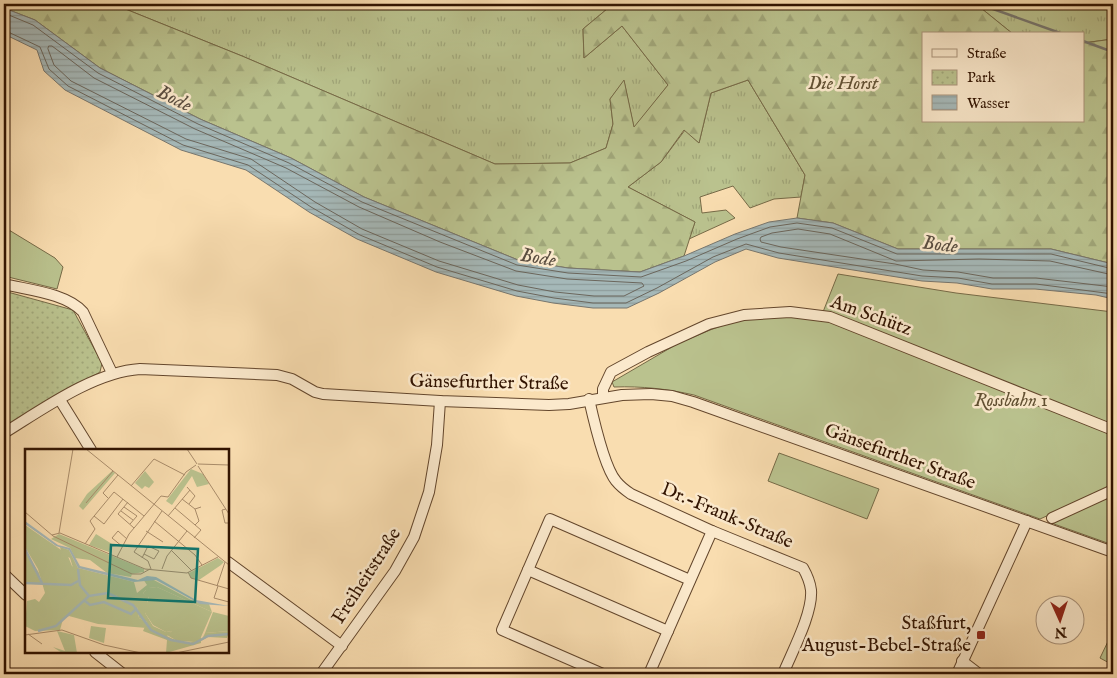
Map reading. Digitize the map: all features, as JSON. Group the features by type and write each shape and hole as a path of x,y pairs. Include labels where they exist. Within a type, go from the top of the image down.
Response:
{"street":[{"path":"4,284 60,298 77,305 83,312 112,374"},
{"name":"Am Schütz","path":"603,397 603,389 611,372 648,352 718,322 744,315 790,312 830,317 1113,430"},
{"name":"Gänsefurther Straße","path":"4,433 98,378 129,369 152,368 277,375 292,379 323,394 440,401 549,405 569,404 603,397 651,394 682,398 1113,552"},
{"name":"Dr.-Frank-Straße","path":"589,399 608,467 616,482 630,494 712,531 803,568 808,579 811,600 809,612 783,674"},
{"path":"60,400 90,449"},
{"name":"Freiheitstraße","path":"321,674 395,572 414,537 429,492 437,445 440,401"},
{"path":"1052,518 1113,490"},
{"path":"603,674 502,630 550,520 690,580"},
{"path":"957,674 1027,521"},
{"path":"649,674 712,531"},
{"path":"229,563 342,646"},
{"path":"528,570 668,631"},
{"path":"4,574 25,595"},
{"path":"96,653 122,674"},
{"path":"962,661 980,674"}],"green space":[{"name":"Die Horst","path":"4,4 113,4 242,56 495,164 570,163 606,148 613,124 610,99 624,80 634,127 668,85 622,26 584,58 583,29 613,4 976,4 1011,32 922,32 922,122 1084,122 1084,43 1113,39 1113,264 1051,249 898,249 833,223 797,218 805,175 748,80 711,93 699,143 684,130 661,162 628,187 695,222 684,256 640,272 568,268 518,260 364,197 291,158 200,119 100,68 35,20 4,8"},
{"path":"113,4 613,4 583,29 584,58 622,26 668,85 634,128 624,81 610,99 613,124 606,148 570,163 495,164 242,56"},
{"path":"976,4 1113,4 1113,39 1084,43 1084,32 1011,32"},
{"path":"748,80 805,175 801,197 774,199 750,208 733,186 700,197 702,213 726,210 735,218 689,239 695,222 628,187 661,162 685,130 699,143 711,93"},
{"path":"4,227 55,258 63,267 57,289 4,276"},
{"name":"Rossbahn 1","path":"838,274 956,293 1113,312 1113,486 1040,519 694,395 655,388 614,387 612,382 677,344 741,319 789,313 821,317"},
{"path":"4,291 73,310 102,363 100,372 4,428"},
{"path":"779,453 879,489 867,519 768,481"},
{"path":"1113,493 1113,545 1052,522"},
{"path":"1113,631 1113,665 1100,658"}],"water":[{"path":"4,8 35,20 100,68 200,119 291,158 364,197 518,260 568,268 640,272 769,222 797,218 833,223 898,249 1051,249 1113,264 1113,299 1096,295 1035,289 992,289 957,283 922,281 778,258 746,249 715,262 659,293 627,308 593,308 516,296 436,272 357,239 309,212 246,170 181,150 65,90 44,71 37,50 4,34"}],"waterway":[{"path":"979,4 1057,32"},
{"path":"1084,41 1113,52"}],"place":[{"name":"Staßfurt, August-Bebel-Straße","path":"981,635"}],"water label":[{"name":"Bode","path":"174,99"},
{"name":"Bode","path":"940,245"},
{"name":"Bode","path":"538,258"}]}
